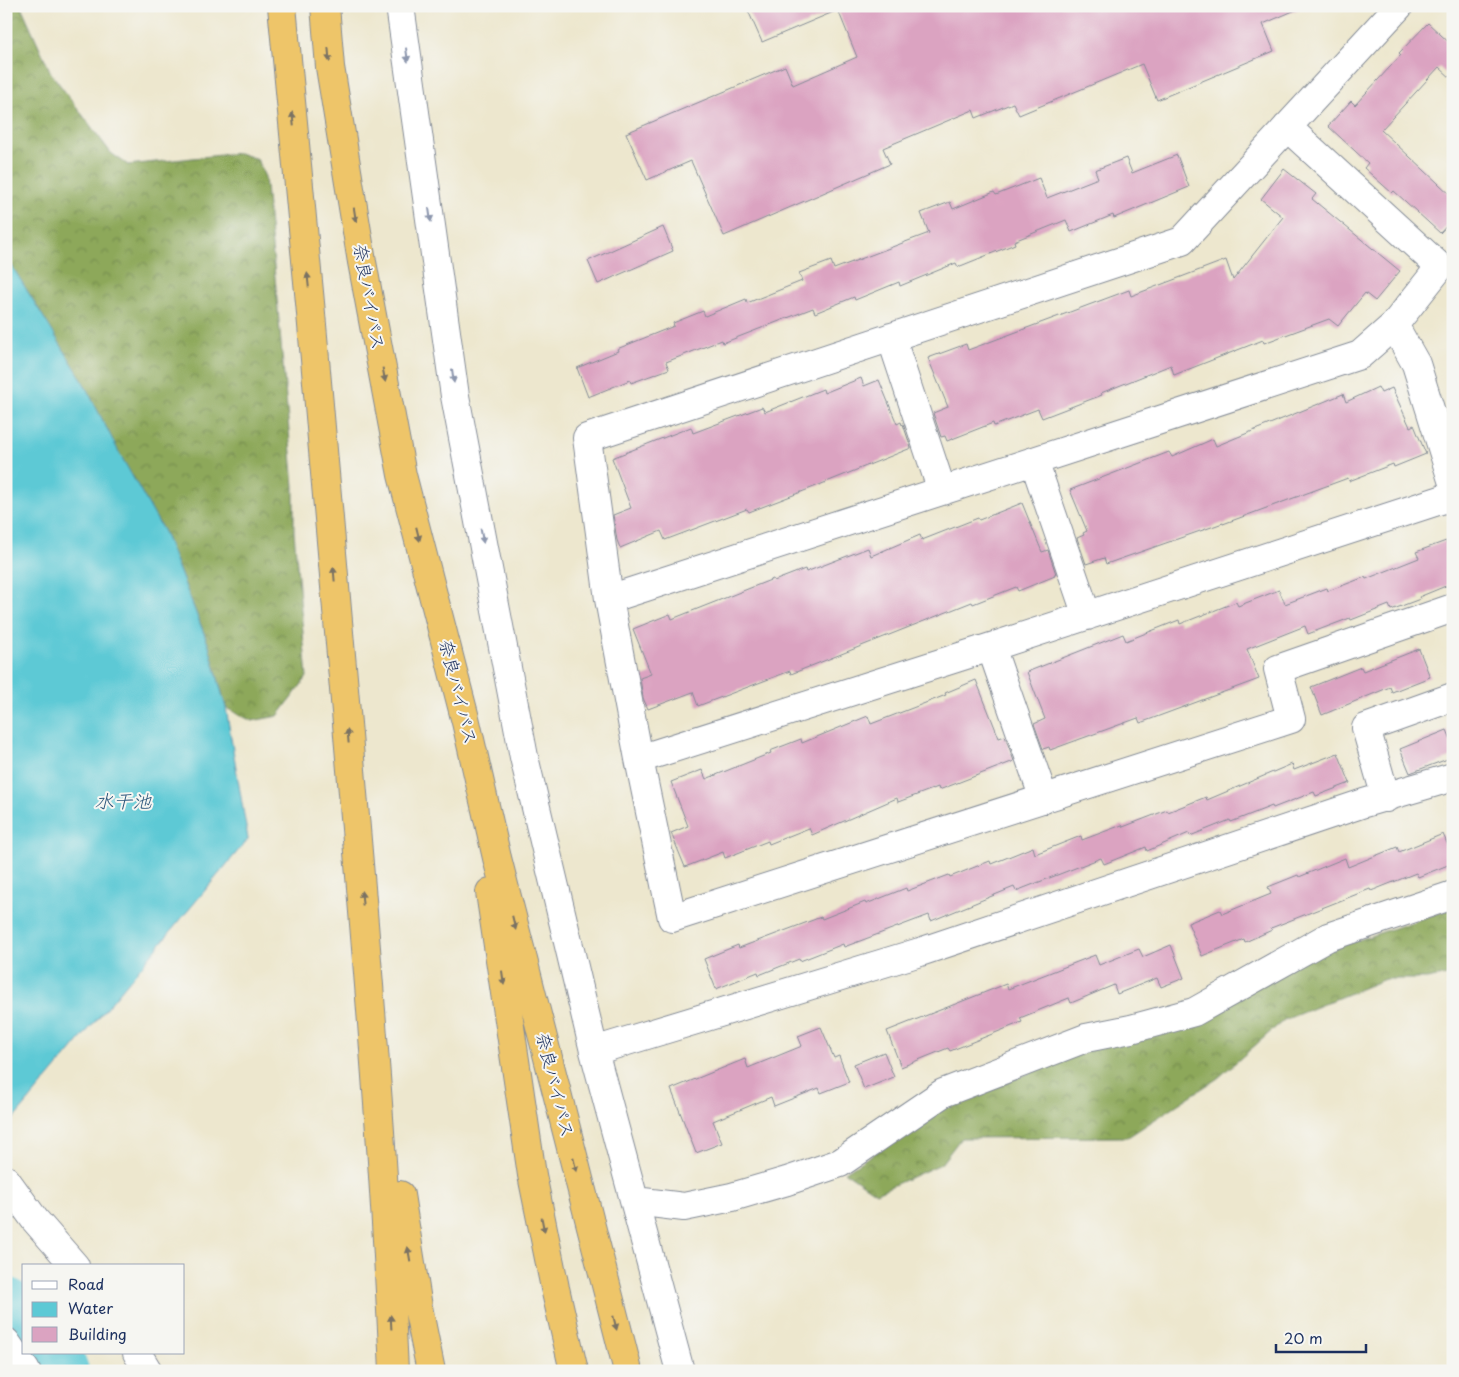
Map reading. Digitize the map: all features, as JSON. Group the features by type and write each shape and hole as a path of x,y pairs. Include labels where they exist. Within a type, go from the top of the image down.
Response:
{"highway":[{"path":"282,6 313,329 366,939 389,1268 394,1371"},
{"name":"奈良バイパス","path":"325,6 330,67 359,243 402,474 466,722 497,858 628,1371"},
{"path":"466,722 532,1174 574,1371"},
{"path":"366,939 402,1213 431,1371"}],"street":[{"path":"400,6 455,396 524,757 594,1051 680,1371"},
{"path":"1399,6 1182,241 587,438 609,599 639,760 672,918 1292,718 1278,669 1453,608"},
{"path":"609,599 1360,355 1394,325 1448,267 1287,127"},
{"path":"1394,325 1416,364 1453,483"},
{"path":"891,337 942,491"},
{"path":"1034,461 1087,616"},
{"path":"639,760 1453,496"},
{"path":"991,647 1044,799"},
{"path":"1386,798 1366,728 1453,697"},
{"path":"594,1051 920,952 1345,809 1453,777"},
{"path":"635,1200 684,1207 732,1197 787,1182 840,1163 943,1093 1086,1038 1130,1029 1194,1012 1328,937 1453,895"},
{"path":"6,1180 35,1220 73,1264"},
{"path":"6,1342 26,1371"},
{"path":"138,1354 148,1371"}],"green space":[{"path":"6,6 21,6 51,73 111,153 128,165 239,153 257,159 265,177 294,486 294,532 307,677 278,716 252,721 226,708 209,646 164,532 12,266 6,263"},
{"path":"1453,908 1453,974 1427,979 1385,979 1284,1020 1218,1078 1128,1137 961,1138 941,1164 876,1193 845,1172 946,1107 1332,949"}],"water":[{"name":"水干池","path":"6,263 12,266 80,376 121,456 164,532 209,646 226,708 248,839 6,1128"}],"building":[{"path":"746,6 1305,6 1263,24 1274,51 1157,100 1142,64 1019,115 1013,103 976,118 973,110 883,148 890,164 724,236 691,161 647,180 626,133 785,66 793,85 857,57 838,10 762,42"},
{"path":"1428,23 1453,46 1453,80 1439,67 1381,130 1453,197 1453,219 1440,233 1394,191 1392,193 1364,168 1368,163 1328,126 1351,101 1355,105 1401,55 1399,53"},
{"path":"1177,155 1189,187 1114,218 1113,215 1071,232 1066,220 1014,241 1015,244 958,267 956,263 900,286 899,282 855,300 854,297 815,313 813,308 723,343 722,340 666,362 669,369 631,383 630,380 588,397 577,368 618,351 617,349 674,326 673,323 703,311 705,316 746,299 747,303 802,281 799,273 831,261 834,269 929,233 921,213 950,202 953,209 994,192 996,195 1039,178 1047,198 1098,178 1095,170 1126,158 1132,173"},
{"path":"1284,169 1316,194 1312,199 1400,271 1375,301 1365,293 1338,326 1329,319 1264,343 1263,340 1174,375 1171,365 1101,393 1102,395 1042,418 1038,409 994,426 993,423 947,441 945,436 941,437 933,413 948,407 928,358 966,344 968,350 1129,290 1131,296 1226,260 1233,280 1283,217 1261,199"},
{"path":"663,227 673,251 598,284 588,261"},
{"path":"861,378 864,386 879,380 897,424 901,422 903,424 911,448 749,512 747,509 665,540 661,531 620,548 613,515 631,508 612,458 691,427 693,433 762,407 765,412 823,389 824,393"},
{"path":"1378,387 1381,393 1392,388 1410,427 1414,425 1426,454 1394,467 1393,464 1349,481 1348,478 1106,564 1104,558 1086,564 1077,538 1084,535 1083,533 1087,531 1070,490 1169,452 1172,457 1213,439 1216,446 1343,394 1346,402"},
{"path":"1022,503 1042,552 1048,550 1055,576 1018,591 1016,587 973,604 972,602 791,674 790,671 698,706 693,692 648,709 643,698 640,678 651,674 633,629 670,614 672,619 773,579 774,581 805,569 806,572 868,548 871,556 920,535 922,540"},
{"path":"1446,541 1453,559 1453,583 1391,610 1389,605 1308,634 1305,626 1247,649 1259,679 1140,723 1138,718 1050,750 1049,747 1043,749 1034,724 1045,719 1027,672 1123,634 1126,641 1179,620 1180,624 1236,602 1238,606 1279,590 1285,604 1327,588 1328,591 1365,577 1366,579 1419,558 1416,552"},
{"path":"1419,649 1430,677 1392,692 1390,687 1322,715 1311,687 1361,667 1363,671"},
{"path":"976,680 999,738 1005,736 1014,761 939,790 938,787 898,802 897,798 812,835 809,828 769,844 768,841 725,858 723,852 685,867 671,833 688,826 671,782 702,770 706,779 771,753 770,751 801,739 802,743 868,716 871,724 946,695 945,693"},
{"path":"1447,730 1453,744 1453,757 1410,773 1400,749"},
{"path":"1338,753 1350,783 1316,796 1314,792 1231,822 1230,820 1190,836 1189,833 1147,851 1146,847 1104,864 1101,858 1016,891 1014,887 931,921 929,915 844,947 843,944 759,975 758,972 716,989 704,959 738,945 739,948 821,917 822,919 865,902 866,904 906,888 907,891 990,861 991,864 1033,847 1035,854 1081,836 1082,840 1167,810 1168,812 1206,797 1207,800 1292,764 1294,770"},
{"path":"1443,834 1453,857 1453,863 1418,877 1416,873 1371,891 1370,889 1271,928 1272,930 1245,942 1244,939 1202,956 1188,923 1220,910 1222,914 1271,894 1268,887 1298,875 1299,877 1345,858 1348,867 1397,847 1399,852"},
{"path":"1171,945 1184,978 1161,987 1157,978 1117,994 1114,985 1071,1003 1069,998 1020,1018 1022,1022 950,1051 948,1048 901,1067 887,1031 1006,984 1008,989 1095,955 1099,965 1139,949 1143,957"},
{"path":"821,1027 834,1058 839,1056 849,1082 821,1093 819,1088 774,1106 771,1097 713,1121 722,1143 696,1153 671,1089 745,1059 748,1068 802,1046 798,1036"},
{"path":"884,1052 894,1077 864,1089 854,1064"}],"waterway":[{"path":"6,1304 22,1322"},
{"path":"50,1354 62,1371"}]}
